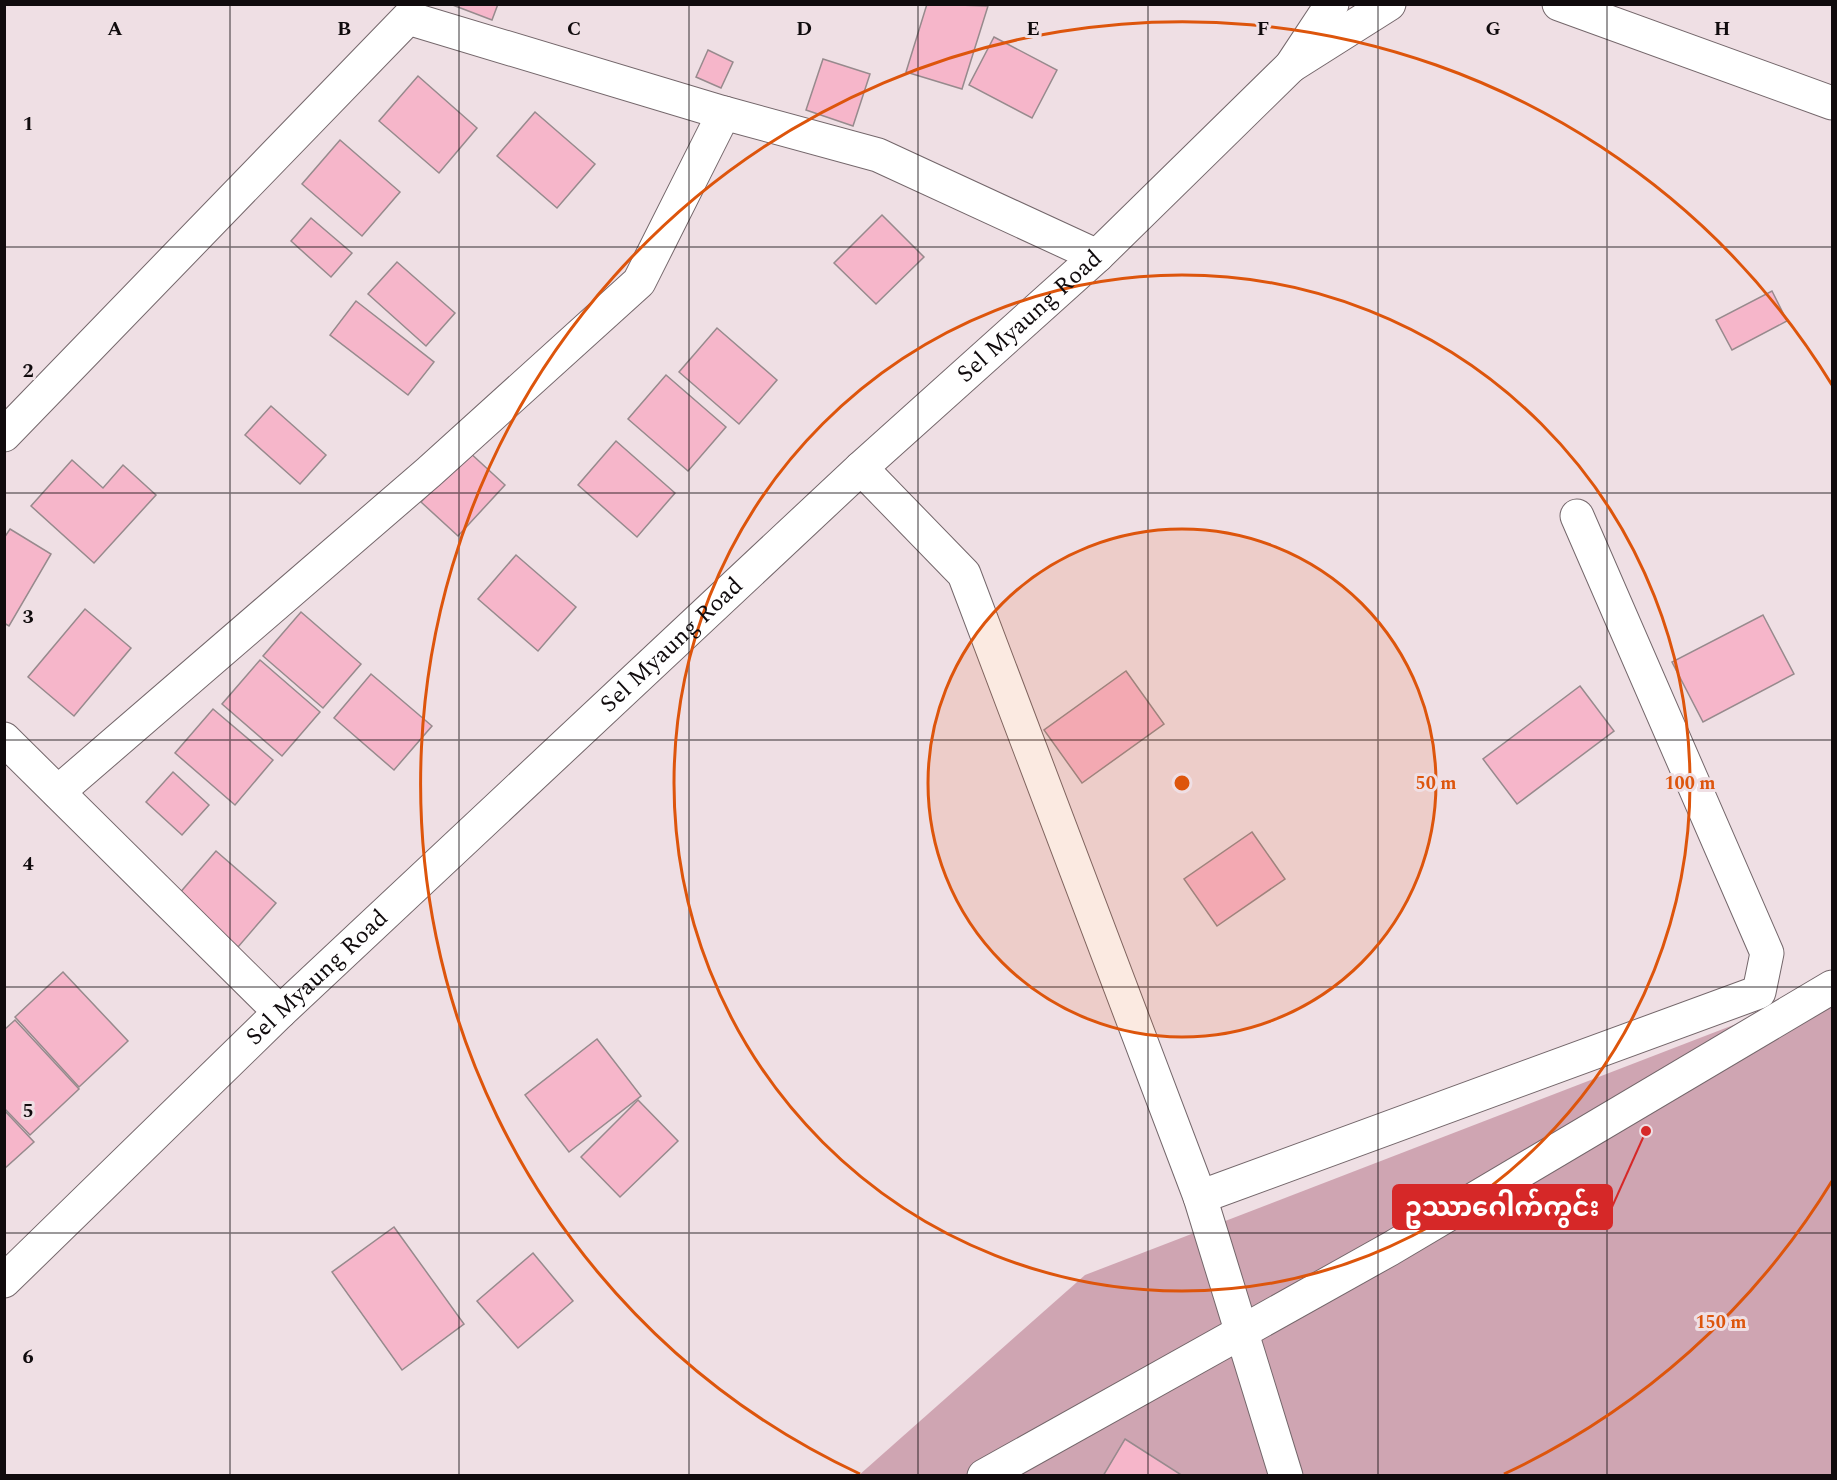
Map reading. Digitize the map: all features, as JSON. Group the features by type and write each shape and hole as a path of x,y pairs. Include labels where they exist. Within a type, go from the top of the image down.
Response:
{"street":[{"name":"Sel Myaung Road","path":"4,1281 280,1011 861,468 1097,256 1291,66 1332,4"},
{"path":"1291,66 1389,4"},
{"path":"1560,4 1833,103"},
{"path":"4,435 408,18 724,113 878,155 1097,256"},
{"path":"58,792 429,472 639,282 724,113"},
{"path":"861,468 964,574 1200,1197 1286,1476"},
{"path":"1200,1197 1759,992 1767,953 1577,516"},
{"path":"4,739 280,1011"},
{"path":"984,1476 1390,1249 1833,987"}],"shaded area":[{"path":"1832,987 1832,1475 858,1476 1085,1275"}],"building":[{"path":"450,4 498,4 492,20"},
{"path":"927,4 988,6 962,89 906,72"},
{"path":"994,37 1057,70 1032,118 969,85"},
{"path":"708,50 733,62 721,88 696,77"},
{"path":"823,59 870,74 853,126 806,110"},
{"path":"418,76 477,128 439,173 379,121"},
{"path":"535,112 595,164 557,208 497,156"},
{"path":"340,140 400,192 362,236 302,184"},
{"path":"882,215 924,257 876,304 834,263"},
{"path":"311,218 352,253 331,277 291,241"},
{"path":"397,262 455,313 426,346 368,294"},
{"path":"1772,291 1787,321 1732,350 1716,320"},
{"path":"356,301 434,362 408,395 330,335"},
{"path":"717,328 777,380 739,424 679,372"},
{"path":"666,375 726,427 688,471 628,419"},
{"path":"271,406 326,455 300,484 245,435"},
{"path":"616,441 675,493 637,537 578,485"},
{"path":"468,451 505,485 458,536 421,502"},
{"path":"72,460 103,488 123,465 156,495 94,563 31,506"},
{"path":"10,529 51,554 9,626 4,623 4,538"},
{"path":"516,555 576,607 538,651 478,599"},
{"path":"85,609 131,648 74,716 28,677"},
{"path":"301,612 361,664 323,708 263,656"},
{"path":"1763,615 1794,674 1703,722 1672,662"},
{"path":"260,660 320,712 282,756 222,704"},
{"path":"1126,671 1164,724 1082,783 1044,730"},
{"path":"371,674 432,726 394,770 334,718"},
{"path":"1580,686 1614,731 1517,804 1483,759"},
{"path":"213,709 273,760 235,805 175,753"},
{"path":"173,772 209,805 182,835 146,802"},
{"path":"1252,832 1285,879 1217,926 1184,879"},
{"path":"216,851 276,903 238,947 178,895"},
{"path":"63,972 128,1041 79,1087 15,1017"},
{"path":"15,1020 79,1089 30,1135 4,1108 4,1030"},
{"path":"597,1039 641,1096 569,1152 525,1095"},
{"path":"638,1100 678,1141 620,1197 581,1157"},
{"path":"4,1110 34,1142 4,1169"},
{"path":"394,1227 464,1324 402,1370 332,1272"},
{"path":"533,1253 573,1301 518,1348 477,1301"},
{"path":"1125,1439 1183,1476 1103,1476"}],"place":[{"name":"ဥဿာဂေါက်ကွင်း","path":"1646,1131"}]}
